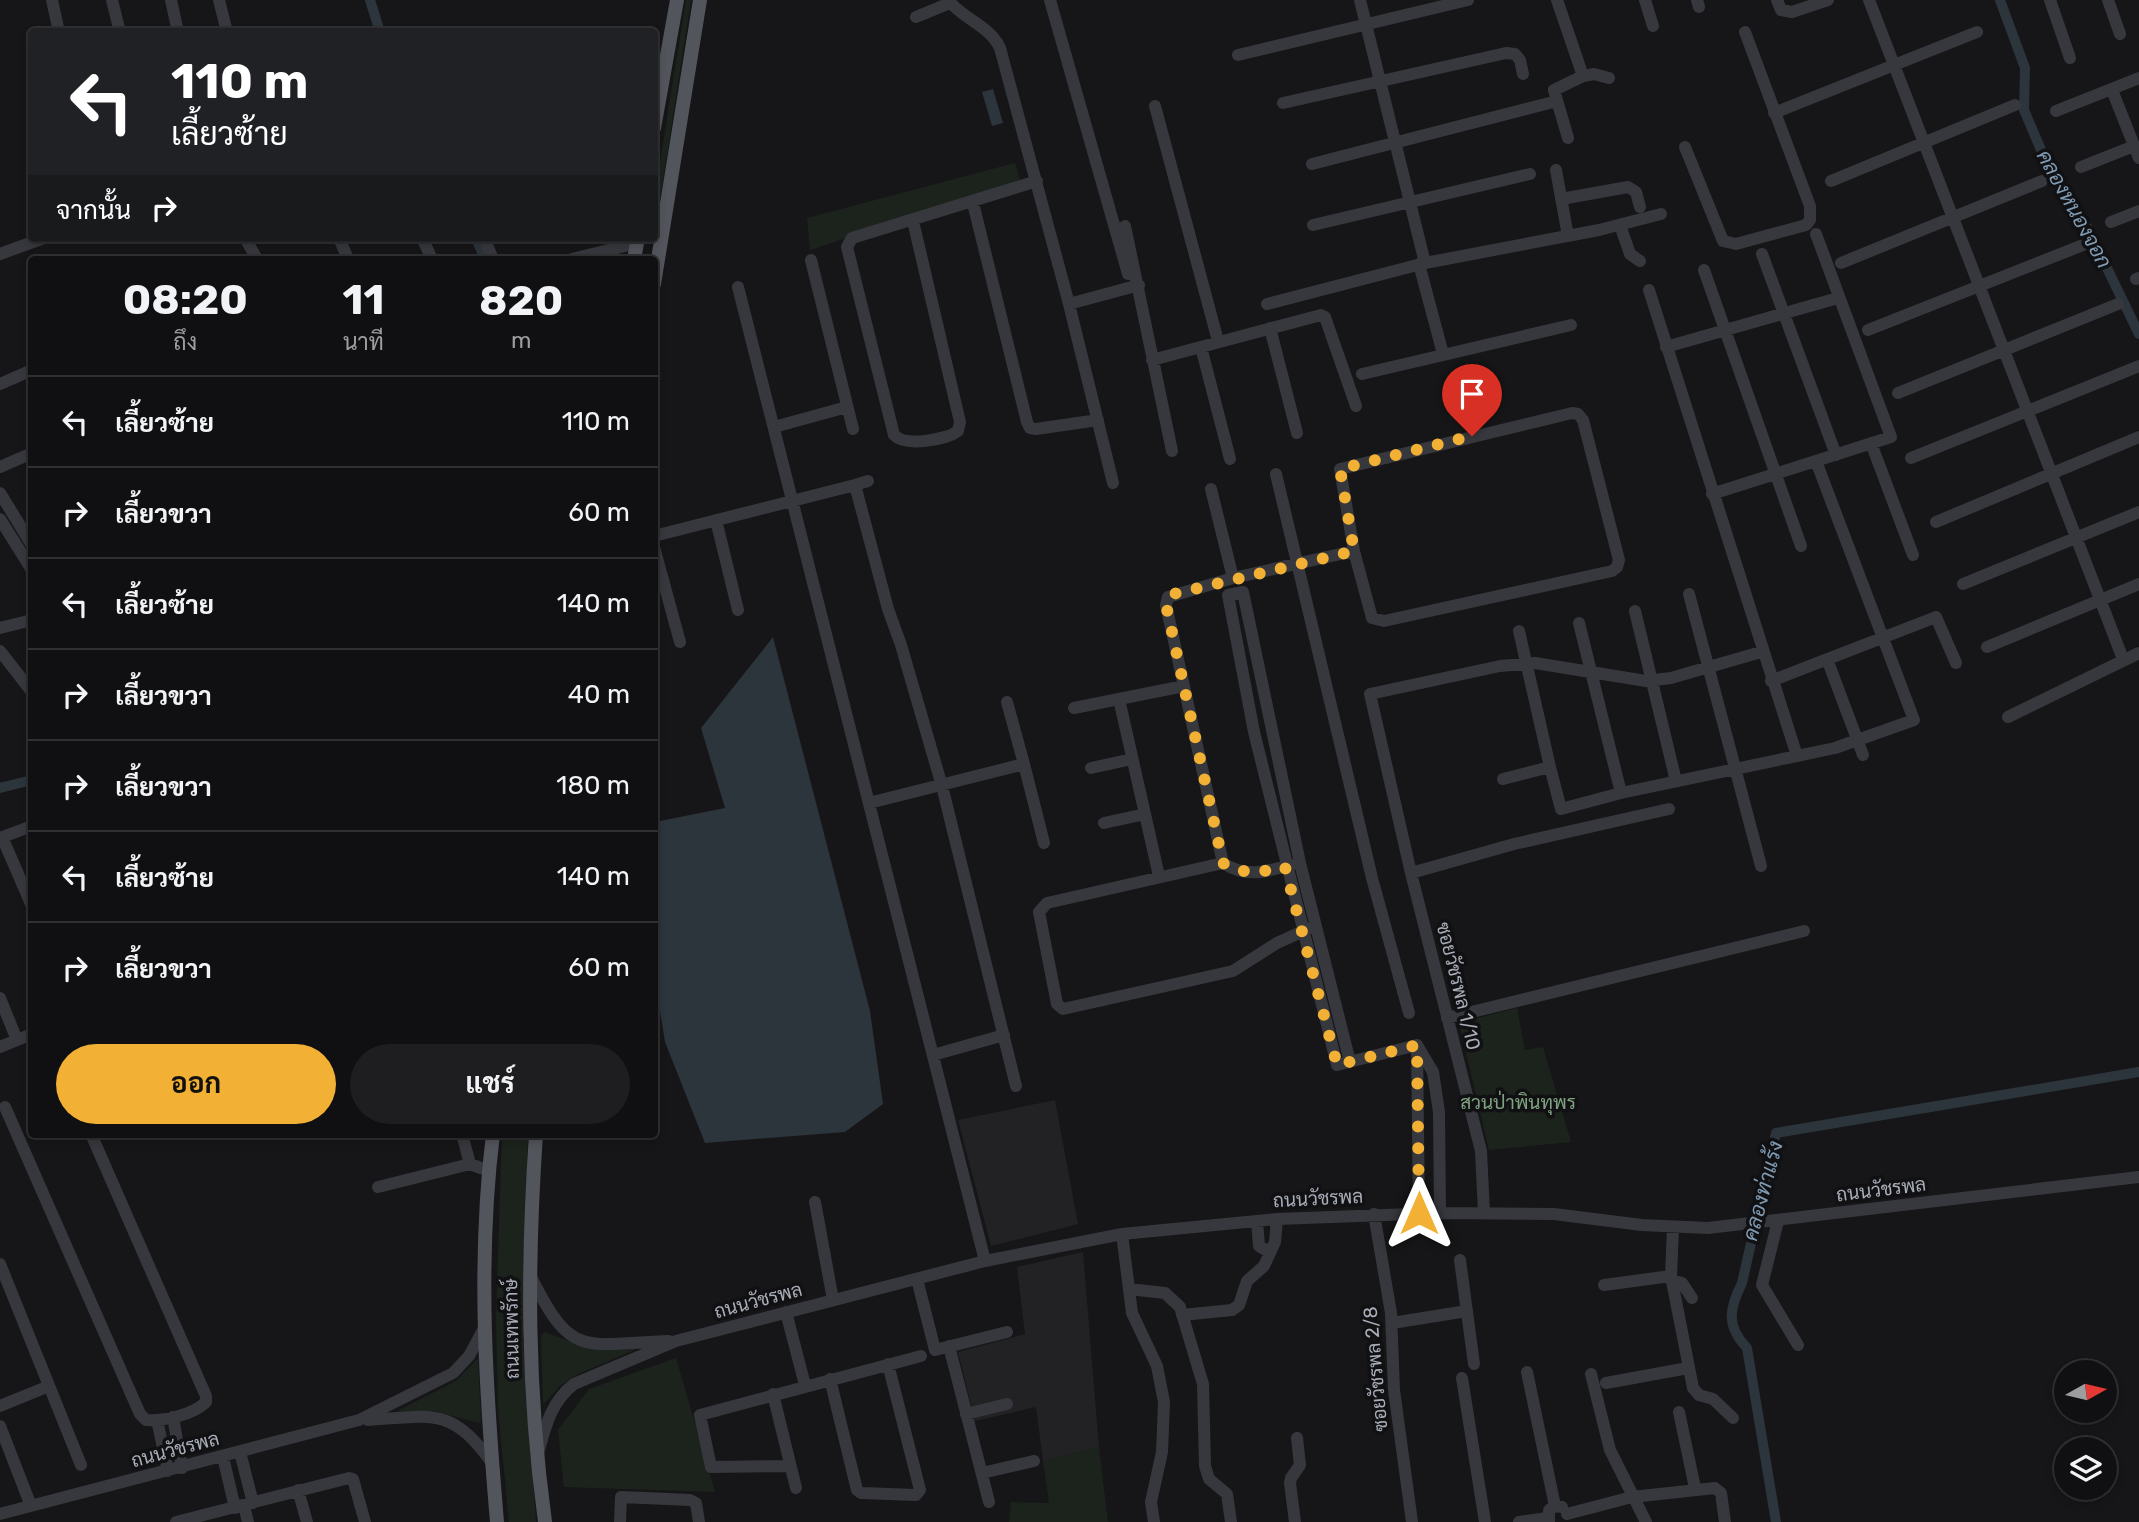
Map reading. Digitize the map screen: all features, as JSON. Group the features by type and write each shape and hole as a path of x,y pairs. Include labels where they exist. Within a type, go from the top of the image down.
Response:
{"main road":[{"path":"658,106 677,0"},
{"path":"658,259 699,0"},
{"name":"ถนนเทพรักษ์","path":"493,1138 483,1330 497,1522"},
{"name":"ถนนเทพรักษ์","path":"536,1138 529,1274 530,1375 536,1457 545,1522"}],"street":[{"path":"112,0 119,28"},
{"path":"171,0 177,28"},
{"path":"219,0 226,28"},
{"path":"1050,0 1128,274"},
{"path":"1360,0 1443,354"},
{"path":"1238,55 1468,0"},
{"path":"1557,0 1583,76"},
{"path":"1645,0 1653,26"},
{"path":"1777,0 1781,9 1792,12 1828,0"},
{"path":"1869,0 1955,216 2074,539 2123,659"},
{"path":"2050,0 2070,58"},
{"path":"2108,0 2120,34"},
{"path":"55,1 59,28"},
{"path":"916,17 949,1 995,36 1037,181 1113,482"},
{"path":"1685,147 1723,241 1736,244 1806,225 1811,216 1810,206 1745,32"},
{"path":"1774,113 1977,33"},
{"path":"1283,103 1506,53 1515,54 1520,60 1523,74"},
{"path":"1568,138 1554,93 1556,88 1580,80 1583,76 1594,74 1609,78"},
{"path":"2056,111 2139,78"},
{"path":"2081,167 2137,152 2112,90"},
{"path":"1312,164 1557,101"},
{"path":"1831,181 2015,105"},
{"path":"1156,106 1217,341"},
{"path":"1556,170 1568,236"},
{"path":"1313,225 1530,174"},
{"path":"913,221 960,422 958,430 951,436 904,442 894,435 847,247 852,239 1037,181"},
{"path":"1841,264 2042,181"},
{"path":"1561,199 1628,187 1636,192 1640,207"},
{"path":"973,203 1030,428 1098,420"},
{"path":"2110,222 2139,211"},
{"path":"1267,303 1422,264 1568,236 1661,214"},
{"path":"1620,225 1630,254 1640,261"},
{"path":"1125,226 1172,451"},
{"path":"1712,494 1891,437 1816,234"},
{"path":"0,254 33,242"},
{"path":"583,256 633,242"},
{"path":"1868,330 2083,245"},
{"path":"1762,254 1836,455"},
{"path":"811,260 853,429"},
{"path":"1704,270 1801,546"},
{"path":"1069,304 1139,285"},
{"path":"738,287 985,1261"},
{"path":"1649,290 1761,652 1797,756"},
{"path":"1666,347 1838,298"},
{"path":"1898,393 2118,304"},
{"path":"1152,360 1312,315 1325,317 1356,406"},
{"path":"1362,374 1571,325"},
{"path":"1270,328 1297,433"},
{"path":"1201,347 1230,459"},
{"path":"1911,458 2139,366"},
{"path":"0,384 28,372"},
{"path":"774,427 847,407"},
{"path":"1572,413 1578,414 1583,420 1619,560 1612,571 1378,621 1372,618 1354,551 1340,469 1347,465 1572,413"},
{"path":"1936,522 2139,437"},
{"path":"1871,443 1913,555"},
{"path":"0,467 28,455"},
{"path":"1518,631 1561,809 1620,793 1797,756 1858,740 1914,720 1816,461"},
{"path":"1276,474 1373,878 1409,1013"},
{"path":"658,535 862,483 888,609 942,786 1016,1086"},
{"path":"1211,489 1233,578"},
{"path":"0,493 28,538"},
{"path":"1963,584 2139,513"},
{"path":"0,519 28,564"},
{"path":"716,520 738,610"},
{"path":"1223,863 1166,605 1168,597 1233,578 1354,551"},
{"path":"658,561 681,642"},
{"path":"1987,647 2139,584"},
{"path":"1350,1062 1300,863 1243,592 1228,595 1254,732 1285,867 1337,1065 1350,1062 1417,1045"},
{"path":"1689,594 1761,866"},
{"path":"1634,611 1676,781"},
{"path":"1771,681 1936,617 1956,663"},
{"path":"0,628 28,621"},
{"path":"1579,624 1620,793"},
{"path":"0,651 28,687"},
{"path":"1526,664 1652,680 1708,668 1761,652"},
{"path":"2008,717 2139,653"},
{"path":"1827,659 1863,755"},
{"name":"ซอยวัชรพล 1/10","path":"1484,1213 1481,1151 1410,873 1370,694 1500,666 1526,664"},
{"path":"1074,708 1184,686"},
{"path":"1119,699 1159,876"},
{"path":"1007,702 1044,843"},
{"path":"1254,732 1270,729"},
{"path":"1091,768 1132,759"},
{"path":"869,803 1024,764"},
{"path":"1503,779 1550,768"},
{"path":"1410,873 1514,844 1669,809"},
{"path":"1104,823 1145,814"},
{"path":"28,828 1,838 28,897"},
{"path":"1300,863 1261,872 1237,872 1223,863 1041,906 1039,912 1059,1007 1233,971 1302,930 1317,927"},
{"path":"1447,1018 1804,931"},
{"path":"0,998 17,1040"},
{"path":"933,1055 1004,1035"},
{"path":"0,1047 28,1036"},
{"path":"1417,1045 1433,1072 1439,1112 1440,1213"},
{"path":"1417,1045 1419,1213"},
{"path":"5,1107 140,1414 146,1420 173,1417 198,1408 206,1402 206,1396 93,1138"},
{"path":"463,1138 470,1164"},
{"path":"378,1187 470,1164 489,1171"},
{"name":"ถนนวัชรพล","path":"536,1457 550,1413 563,1393 574,1384 676,1341 985,1261 1122,1234 1277,1219 1419,1213 1554,1214 1673,1228 1739,1225 2139,1177"},
{"path":"815,1202 833,1300"},
{"name":"ซอยวัชรพล 2/8","path":"1374,1214 1392,1323 1394,1390 1412,1522"},
{"path":"1182,1315 1237,1308 1243,1299 1247,1280 1261,1271 1276,1238 1277,1219"},
{"path":"1256,1221 1259,1246 1269,1252"},
{"path":"1774,1222 1762,1285 1798,1345"},
{"path":"1673,1228 1671,1279 1693,1388 1699,1395 1713,1399 1733,1418"},
{"path":"1122,1234 1132,1313 1157,1366 1164,1402 1165,1427 1151,1502 1154,1522"},
{"path":"1460,1260 1474,1364"},
{"path":"0,1264 81,1465"},
{"name":"ถนนวัชรพล","path":"529,1274 551,1317 579,1341 601,1344 676,1341"},
{"path":"917,1279 935,1350 1007,1332"},
{"path":"1604,1285 1671,1279 1682,1283 1692,1298"},
{"path":"1129,1289 1168,1294 1178,1304 1203,1384 1205,1466 1209,1479 1227,1494 1231,1522"},
{"path":"1392,1323 1467,1311"},
{"path":"786,1312 804,1385"},
{"name":"ถนนวัชรพล","path":"0,1514 359,1420 453,1373 469,1356 483,1330"},
{"path":"949,1346 989,1502"},
{"path":"789,1466 711,1466 698,1420 702,1413 921,1356"},
{"path":"830,1379 857,1490 916,1495 920,1490 888,1364"},
{"path":"1606,1383 1688,1368"},
{"path":"1527,1372 1555,1506"},
{"path":"1591,1374 1610,1450 1646,1522"},
{"path":"1462,1378 1485,1522"},
{"path":"0,1406 49,1386"},
{"path":"774,1394 796,1488"},
{"path":"966,1413 1007,1404"},
{"path":"1679,1412 1695,1489"},
{"name":"ถนนวัชรพล","path":"359,1420 429,1416 458,1424 472,1435 492,1463"},
{"path":"173,1417 182,1468"},
{"path":"157,1420 168,1471"},
{"path":"0,1426 31,1506"},
{"path":"1296,1522 1290,1483 1300,1465 1297,1438"},
{"path":"240,1452 244,1506"},
{"path":"223,1457 248,1522"},
{"path":"982,1473 1034,1461"},
{"path":"184,1521 352,1478 365,1522"},
{"path":"1518,1522 1548,1520 1549,1510 1555,1506 1563,1508 1566,1518 1632,1497 1695,1489 1718,1489 1725,1522"},
{"path":"298,1490 307,1522"},
{"path":"620,1522 621,1497 690,1500 696,1503 699,1522"}],"shaded area":[{"path":"993,89 1003,123 992,126 982,92"},
{"path":"773,637 870,1011 883,1104 845,1132 705,1143 665,1042 658,999 658,821 725,808 701,728"},
{"path":"1055,1100 1078,1224 991,1246 958,1120"},
{"path":"1083,1252 1099,1447 1043,1461 1036,1407 975,1421 958,1352 1025,1334 1017,1267"}],"green space":[{"path":"686,0 691,0 658,213 658,174"},
{"path":"1015,163 1020,180 810,250 807,218"},
{"name":"สวนป่าพินทุพร","path":"1517,1008 1525,1050 1543,1047 1571,1142 1489,1150 1459,1023"},
{"path":"502,1138 528,1138 523,1340 536,1522 509,1522 498,1409 496,1317"},
{"path":"544,1332 585,1347 639,1348 578,1374 560,1386 543,1405 541,1336"},
{"path":"478,1358 479,1423 434,1411 397,1411 456,1381"},
{"path":"676,1358 715,1492 564,1487 558,1430 589,1389"},
{"path":"1099,1447 1108,1522 1009,1522 1011,1502 1049,1503 1043,1461"}],"waterway":[{"path":"370,0 379,28"},
{"name":"คลองหนองจอก","path":"2000,0 2025,68 2024,110 2053,178 2087,227 2139,334"},
{"path":"478,242 484,256"},
{"path":"0,788 28,781"},
{"name":"คลองท่าแร้ง","path":"1776,1522 1747,1348 1736,1332 1732,1317 1776,1133 2139,1072"}],"route":[{"path":"1419,1213 1417,1045 1337,1065 1285,867 1261,872 1237,872 1223,863 1166,605 1168,597 1173,594 1354,551 1340,469 1347,465 1472,436"}]}
